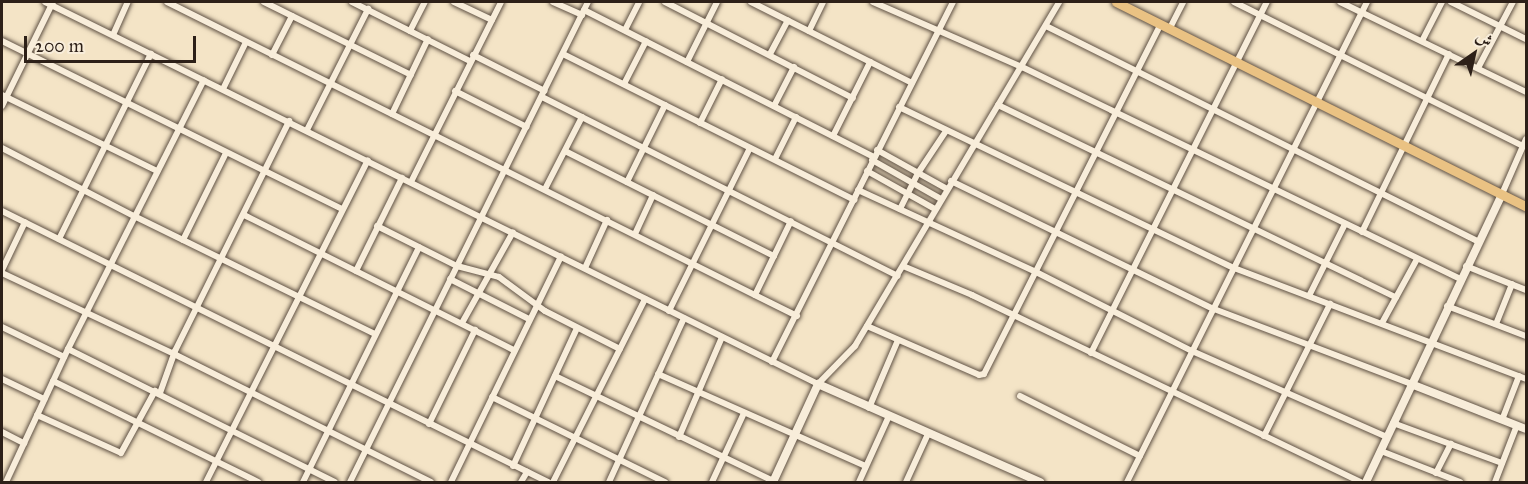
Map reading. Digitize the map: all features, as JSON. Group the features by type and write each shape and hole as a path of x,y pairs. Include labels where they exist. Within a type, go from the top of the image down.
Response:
{"main road":[{"path":"1116,2 1527,206"}],"street":[{"path":"45,2 53,3 151,54 772,362 1023,479 1040,483"},
{"path":"113,35 128,2"},
{"path":"167,2 797,316"},
{"path":"182,10 187,2"},
{"path":"264,2 411,75"},
{"path":"352,2 472,58 543,94 582,117 898,276"},
{"path":"410,31 424,2"},
{"path":"454,2 492,20"},
{"path":"411,182 501,2"},
{"path":"553,2 625,30 833,136 874,156 918,173 947,189"},
{"path":"350,483 588,2"},
{"path":"625,30 639,2"},
{"path":"665,2 853,98"},
{"path":"687,62 717,2"},
{"path":"751,2 912,83"},
{"path":"809,30 823,2"},
{"path":"873,2 1022,67 1460,279"},
{"path":"772,362 952,2"},
{"path":"555,376 774,482 818,384 846,357 867,326 898,276 934,209 1022,67 1059,2"},
{"path":"867,326 982,375 986,372 1136,71 1183,2"},
{"path":"1234,2 1523,146"},
{"path":"1091,353 1267,2"},
{"path":"1340,2 1527,92"},
{"path":"1127,483 1367,2"},
{"path":"1422,41 1442,2"},
{"path":"1451,2 1527,39"},
{"path":"1478,68 1514,2"},
{"path":"2,106 4,96 53,3"},
{"path":"307,130 368,9"},
{"path":"272,55 292,16"},
{"path":"770,54 788,20"},
{"path":"1046,26 1478,241"},
{"path":"392,114 428,39"},
{"path":"2,41 125,104 342,209"},
{"path":"624,84 646,41"},
{"path":"223,89 246,42"},
{"path":"58,239 151,54"},
{"path":"563,54 854,200"},
{"path":"1362,232 1449,54"},
{"path":"833,136 870,62"},
{"path":"774,106 794,67"},
{"path":"700,123 722,79"},
{"path":"6,483 64,357 204,80"},
{"path":"455,92 527,127"},
{"path":"4,96 157,171"},
{"path":"627,182 665,105"},
{"path":"998,105 1396,297"},
{"path":"899,107 1234,268 1526,379"},
{"path":"545,189 582,117"},
{"path":"775,159 796,117"},
{"path":"37,415 121,453 157,392 289,121"},
{"path":"900,209 918,173 946,130"},
{"path":"1366,483 1527,139"},
{"path":"2,148 134,216 375,334"},
{"path":"669,311 750,148"},
{"path":"565,151 774,256"},
{"path":"183,240 226,153"},
{"path":"874,156 941,199"},
{"path":"206,483 368,160"},
{"path":"867,171 934,209"},
{"path":"356,271 402,178"},
{"path":"951,181 1214,309 1527,429"},
{"path":"858,190 1036,272 1192,351 1387,437"},
{"path":"635,234 653,195"},
{"path":"2,211 548,483"},
{"path":"244,215 514,350"},
{"path":"585,268 607,220"},
{"path":"755,295 791,221"},
{"path":"25,222 2,271 174,354 430,483"},
{"path":"1309,296 1345,224"},
{"path":"377,226 457,266 489,273 507,281 536,306 620,349"},
{"path":"462,323 513,232"},
{"path":"303,483 419,248"},
{"path":"451,483 561,256"},
{"path":"1382,323 1417,259"},
{"path":"903,266 1014,316 1360,483"},
{"path":"1466,266 1527,290"},
{"path":"450,279 529,319"},
{"path":"1496,324 1512,284"},
{"path":"553,483 645,299"},
{"path":"1264,436 1330,304"},
{"path":"1447,306 1527,336"},
{"path":"609,483 684,318"},
{"path":"2,327 64,357"},
{"path":"513,465 577,328"},
{"path":"429,424 475,330"},
{"path":"679,437 722,337"},
{"path":"869,408 898,340"},
{"path":"68,349 335,483"},
{"path":"658,374 866,466"},
{"path":"1502,420 1519,376"},
{"path":"2,379 44,399"},
{"path":"53,381 258,483"},
{"path":"1020,396 1140,456"},
{"path":"492,397 665,483"},
{"path":"712,483 744,413"},
{"path":"859,483 889,416"},
{"path":"1393,423 1502,463"},
{"path":"1495,483 1517,425"},
{"path":"2,432 24,443"},
{"path":"906,483 928,434"},
{"path":"1436,473 1451,444"},
{"path":"1381,451 1460,483"},
{"path":"521,483 527,472"}]}
